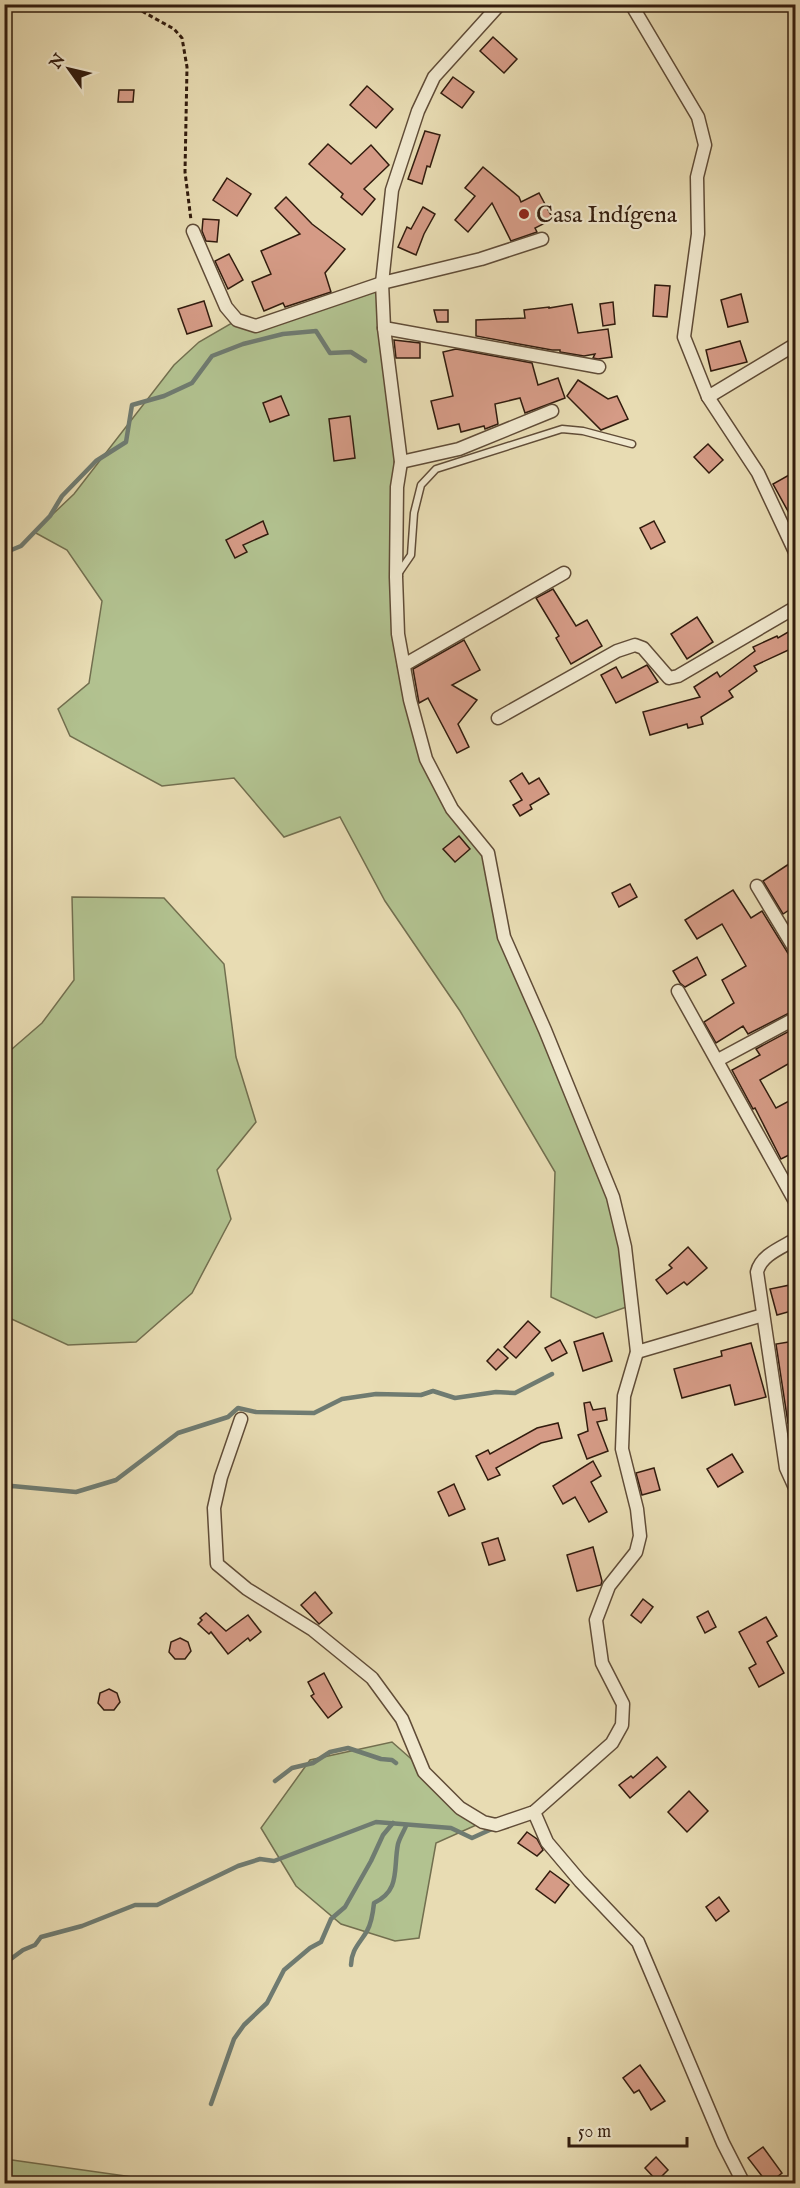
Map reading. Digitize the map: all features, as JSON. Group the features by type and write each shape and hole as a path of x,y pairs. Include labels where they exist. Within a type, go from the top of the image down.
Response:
{"street":[{"path":"241,1419 221,1477 214,1508 217,1563 247,1589 313,1630 372,1678 402,1719 424,1772 460,1808 483,1822 496,1824 534,1812 612,1743 622,1725 623,1704 602,1663 596,1620 609,1586 636,1552 640,1536 637,1509 622,1449 624,1396 638,1352 625,1247 613,1197 545,1030 504,937 488,853 452,809 426,759 410,700 399,634 396,577 397,487 401,462 384,328 382,283 392,190 418,111 434,77 500,4"},
{"path":"631,4 698,117 705,145 697,177 698,234 684,338 708,397 758,473 795,554"},
{"path":"193,231 226,307 237,320 256,326 382,283 481,259 542,239"},
{"path":"384,328 599,367"},
{"path":"708,397 795,344"},
{"path":"401,462 459,449 552,411"},
{"path":"404,665 564,573"},
{"path":"498,718 617,651 635,645 643,648 669,678 678,676 795,607"},
{"path":"757,886 795,951"},
{"path":"678,991 795,1203"},
{"path":"718,1060 795,1018"},
{"path":"795,1239 764,1259 759,1264 757,1272 786,1468 795,1490"},
{"path":"638,1352 763,1315"},
{"path":"534,1812 547,1842 580,1881 638,1942 723,2143 744,2184"}],"lane":[{"path":"396,577 411,555 414,513 421,485 436,469 562,429 583,431 632,444"}],"path":[{"path":"129,4 174,29 182,38 187,67 185,172 193,231"}],"green space":[{"path":"382,283 401,462 398,634 426,759 488,853 504,937 613,1197 632,1305 596,1318 551,1297 555,1172 460,1011 385,901 340,817 284,837 234,778 162,786 70,736 58,709 89,683 102,601 67,550 34,532 74,494 174,365 199,342 237,320 256,325"},
{"path":"72,897 164,898 224,964 236,1057 256,1122 217,1170 231,1219 192,1293 136,1342 68,1345 5,1316 5,1055 42,1023 74,980"},
{"path":"392,1742 483,1822 436,1843 419,1938 395,1941 341,1924 296,1886 261,1828 310,1760"},
{"path":"5,2159 175,2183 5,2183"}],"building":[{"path":"493,37 517,59 504,73 480,51"},
{"path":"453,77 474,92 462,108 441,93"},
{"path":"367,86 393,109 376,128 350,105"},
{"path":"119,90 134,90 133,102 118,102"},
{"path":"425,131 440,135 422,184 408,179"},
{"path":"328,144 351,164 371,145 389,165 364,189 375,199 362,215 341,197 343,194 309,164"},
{"path":"483,167 519,197 521,202 539,193 553,219 535,228 537,232 511,241 492,203 468,232 455,220 475,196 465,188"},
{"path":"227,178 251,194 237,216 213,200"},
{"path":"286,197 312,224 345,249 325,273 331,292 285,307 283,303 264,311 252,282 271,274 261,251 300,234 275,208"},
{"path":"423,207 435,214 416,255 398,247 407,227 411,229"},
{"path":"203,219 219,220 217,242 206,241 202,231"},
{"path":"229,254 243,280 228,289 215,261"},
{"path":"655,285 670,286 667,317 653,316"},
{"path":"741,294 748,322 728,327 721,300"},
{"path":"204,301 212,326 187,334 178,309"},
{"path":"613,302 615,324 603,326 600,304"},
{"path":"572,304 578,333 608,329 612,357 598,359 593,358 595,354 584,356 476,336 476,320 525,318 524,310"},
{"path":"434,310 448,310 448,322 437,322"},
{"path":"394,340 420,343 420,358 396,358"},
{"path":"740,341 747,362 711,371 706,350"},
{"path":"456,349 532,363 538,385 558,378 565,398 525,413 520,398 495,404 498,424 485,429 484,426 461,432 459,424 438,429 431,401 453,396 443,352"},
{"path":"578,380 608,399 617,396 628,419 601,430 567,396"},
{"path":"281,396 289,415 270,422 263,403"},
{"path":"350,416 355,458 334,461 329,419"},
{"path":"708,444 723,460 709,473 694,457"},
{"path":"789,475 795,486 795,524 773,484"},
{"path":"263,521 268,534 243,545 247,552 235,558 226,540"},
{"path":"654,521 665,542 651,549 640,528"},
{"path":"553,589 576,626 587,620 602,646 571,664 556,638 559,636 536,598"},
{"path":"697,617 713,642 687,659 671,634"},
{"path":"795,628 795,647 754,666 757,671 729,691 733,697 701,717 703,724 688,728 687,724 650,735 643,712 700,697 694,687 717,672 720,677 755,651 753,647 777,636 778,638"},
{"path":"464,640 480,670 452,685 477,700 458,724 469,747 457,753 428,698 419,703 413,669"},
{"path":"647,665 658,682 616,703 601,675 616,667 622,678"},
{"path":"522,773 529,784 539,778 549,794 530,805 532,809 520,816 513,805 522,800 510,781"},
{"path":"459,836 470,849 455,862 443,849"},
{"path":"795,860 795,906 783,914 763,881"},
{"path":"630,884 637,897 619,907 612,893"},
{"path":"733,890 751,918 762,911 789,955 795,959 795,1010 748,1034 743,1026 716,1043 704,1022 734,1003 722,980 746,966 722,924 697,939 685,920"},
{"path":"697,957 706,975 685,987 673,971"},
{"path":"795,1028 795,1060 760,1080 776,1108 789,1101 795,1114 795,1152 781,1159 755,1108 753,1109 732,1070 760,1055 756,1049"},
{"path":"688,1247 707,1268 687,1285 684,1282 667,1294 656,1280 672,1268 669,1265"},
{"path":"790,1285 795,1310 777,1315 770,1289"},
{"path":"528,1321 540,1332 516,1358 504,1347"},
{"path":"603,1333 612,1361 583,1371 574,1342"},
{"path":"560,1340 567,1353 552,1361 545,1348"},
{"path":"795,1341 795,1423 788,1423 776,1344"},
{"path":"751,1343 766,1397 735,1405 730,1385 682,1398 674,1369 722,1356 721,1351"},
{"path":"498,1349 508,1358 496,1370 487,1361"},
{"path":"590,1402 593,1410 605,1408 607,1420 597,1422 608,1451 587,1459 578,1435 588,1431 584,1403"},
{"path":"558,1423 562,1438 541,1443 496,1468 500,1475 488,1480 476,1456 488,1450 490,1454 537,1428"},
{"path":"732,1454 743,1472 718,1487 707,1469"},
{"path":"593,1461 601,1476 591,1482 607,1512 589,1522 575,1497 563,1504 553,1486"},
{"path":"654,1468 660,1490 642,1495 636,1473"},
{"path":"454,1484 465,1509 449,1516 438,1492"},
{"path":"498,1538 505,1560 489,1565 482,1543"},
{"path":"593,1547 602,1581 601,1585 577,1591 567,1555"},
{"path":"315,1592 332,1613 319,1624 301,1605"},
{"path":"643,1599 653,1607 641,1623 631,1615"},
{"path":"708,1611 716,1627 705,1633 697,1617"},
{"path":"206,1613 226,1631 248,1615 261,1632 250,1641 248,1638 228,1654 211,1632 209,1634 198,1624 202,1620 200,1618"},
{"path":"766,1617 777,1636 767,1642 784,1673 759,1687 749,1668 756,1664 739,1632"},
{"path":"180,1638 188,1642 191,1651 185,1659 175,1659 169,1652 171,1642"},
{"path":"324,1673 342,1707 328,1718 311,1696 314,1694 308,1682"},
{"path":"109,1689 117,1693 120,1702 114,1710 104,1710 98,1703 100,1693"},
{"path":"657,1757 666,1767 630,1798 619,1785 631,1776 633,1778"},
{"path":"689,1791 708,1811 687,1832 668,1812"},
{"path":"527,1832 537,1839 543,1850 537,1856 518,1843"},
{"path":"550,1871 569,1885 555,1903 536,1889"},
{"path":"719,1897 729,1911 716,1921 706,1907"},
{"path":"640,2065 665,2101 651,2110 639,2090 634,2093 623,2078"},
{"path":"763,2147 782,2173 768,2184 748,2158"},
{"path":"656,2157 668,2170 657,2181 645,2168"}],"waterway":[{"path":"4,553 21,546 50,516 62,496 96,461 126,442 132,405 164,396 192,383 212,356 243,344 283,334 316,331 330,353 351,352 365,361"},
{"path":"4,1492 12,1486 76,1492 116,1480 178,1433 228,1417 238,1408 256,1412 314,1413 342,1399 376,1394 421,1395 433,1391 455,1398 496,1392 515,1393 552,1374"},
{"path":"275,1781 292,1768 313,1763 330,1752 348,1748 396,1763"},
{"path":"4,1964 23,1950 35,1945 41,1937 82,1926 135,1905 157,1905 238,1866 260,1859 274,1861 376,1822 451,1828 472,1838 494,1828"},
{"path":"211,2104 234,2039 244,2025 267,2003 284,1970 310,1948 321,1942 331,1919 345,1907 383,1835 393,1823"},
{"path":"351,1965 354,1951 370,1924 374,1903 383,1898 392,1885 398,1844 406,1826"}],"place":[{"name":"Casa Indígena","path":"524,214"}]}
